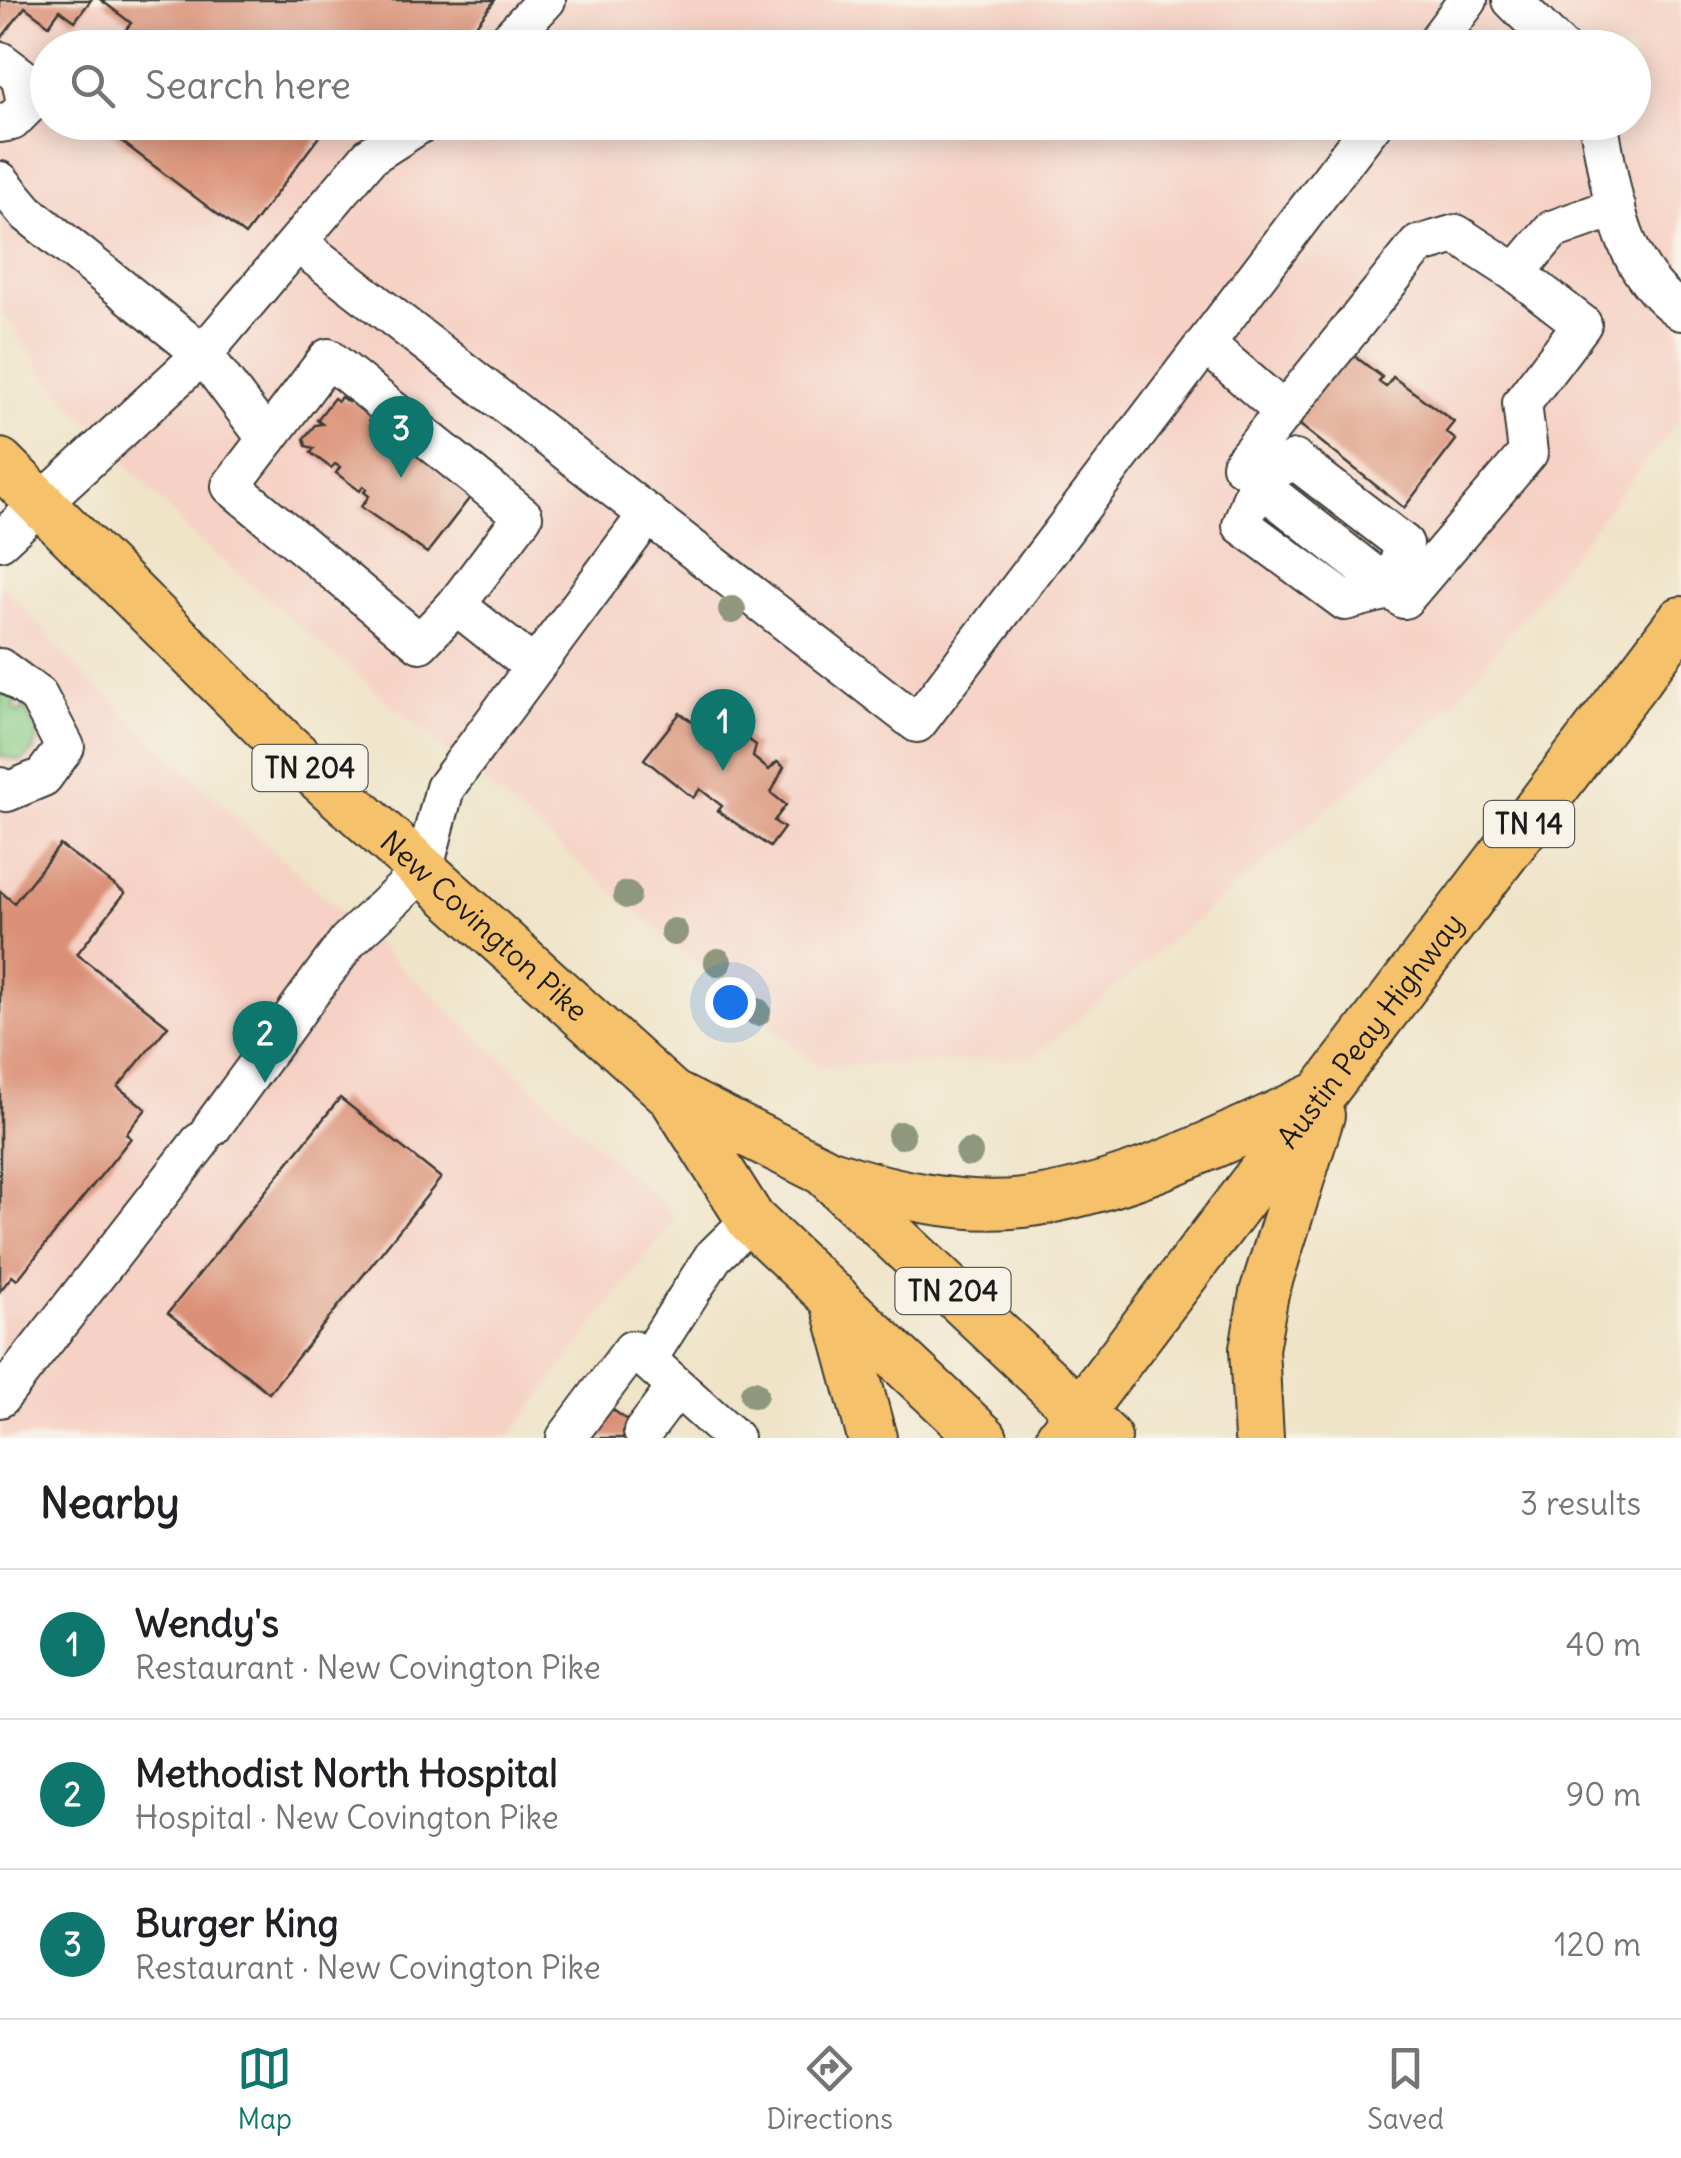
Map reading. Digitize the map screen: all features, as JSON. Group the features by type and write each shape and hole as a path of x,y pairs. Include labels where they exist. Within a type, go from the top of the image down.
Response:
{"main road":[{"name":"New Covington Pike","path":"0,463 284,746 672,1095 824,1172 1082,1430"},
{"name":"Austin Peay Highway","path":"1082,1430 1326,1092 1681,621"},
{"path":"824,1172 866,1186 950,1200 1021,1203 1149,1170 1326,1092"},
{"path":"1259,1438 1254,1349 1264,1293 1326,1092"},
{"name":"New Covington Pike","path":"672,1095 750,1220 984,1438"},
{"path":"834,1297 872,1438"}],"lane":[{"path":"518,30 546,0"},
{"path":"1446,30 1468,0"},
{"path":"1512,0 1542,30"},
{"path":"0,61 20,76 27,106 12,121 0,123"},
{"path":"0,541 204,354 370,156 395,140"},
{"path":"299,244 917,723 1360,140"},
{"path":"1602,140 1616,207 1636,268 1681,311"},
{"path":"0,181 26,212 204,354 268,439"},
{"path":"1516,273 1552,230 1616,207"},
{"path":"1456,234 1516,273 1582,324 1522,403 1528,453 1404,599 1392,589 1356,587 1256,509 1259,477 1241,465 1418,245 1456,234"},
{"path":"1206,344 1284,412"},
{"path":"328,358 522,516 456,605 420,644 231,486 328,358"},
{"path":"1259,477 1295,460 1404,544 1392,589"},
{"path":"2,1391 205,1134 348,941 424,871 446,788 648,514"},
{"path":"456,605 534,667"},
{"path":"0,668 38,696 65,747 43,777 6,792 0,787"},
{"path":"647,1360 714,1257 750,1220"},
{"path":"566,1438 632,1350 734,1438"},
{"path":"642,1432 676,1388"}],"shaded area":[{"path":"0,0 1681,0 1681,417 1457,700 1033,1057 819,1067 188,531 46,376 0,308"},
{"path":"0,582 81,672 202,786 676,1217 509,1438 0,1438"}],"green space":[{"path":"0,688 18,701 13,709 19,713 24,707 39,735 32,753 21,761 0,756"}],"building":[{"path":"0,0 91,0 75,21 60,10 49,25 25,7 0,40"},
{"path":"101,0 495,0 474,30 126,30 131,23"},
{"path":"120,140 316,140 245,235"},
{"path":"1343,347 1382,377 1379,382 1386,387 1393,377 1454,422 1446,432 1456,440 1404,508 1290,417"},
{"path":"341,397 348,402 351,398 372,415 369,420 374,423 377,419 402,437 398,442 416,455 420,449 475,491 427,553 361,507 369,496 364,492 367,489 363,486 360,491 336,473 340,467 335,464 331,468 311,453 314,448 306,446 304,438 315,425 322,424 317,420 334,398 338,401"},
{"path":"680,713 710,735 715,728 735,743 746,738 756,745 753,757 769,770 777,762 784,767 771,793 786,805 774,821 784,828 770,847 718,811 722,806 700,789 693,798 644,759"},
{"path":"60,845 125,893 77,954 168,1026 118,1087 146,1109 126,1134 131,1138 17,1280 12,1276 0,1291 0,891 14,903"},
{"path":"340,1098 441,1178 269,1393 168,1313"},
{"path":"605,1404 643,1432 651,1438 579,1438"}],"place":[{"name":"Burger King","path":"401,478"},
{"name":"Wendy's","path":"723,771"},
{"name":"Methodist North Hospital","path":"265,1083"}]}
